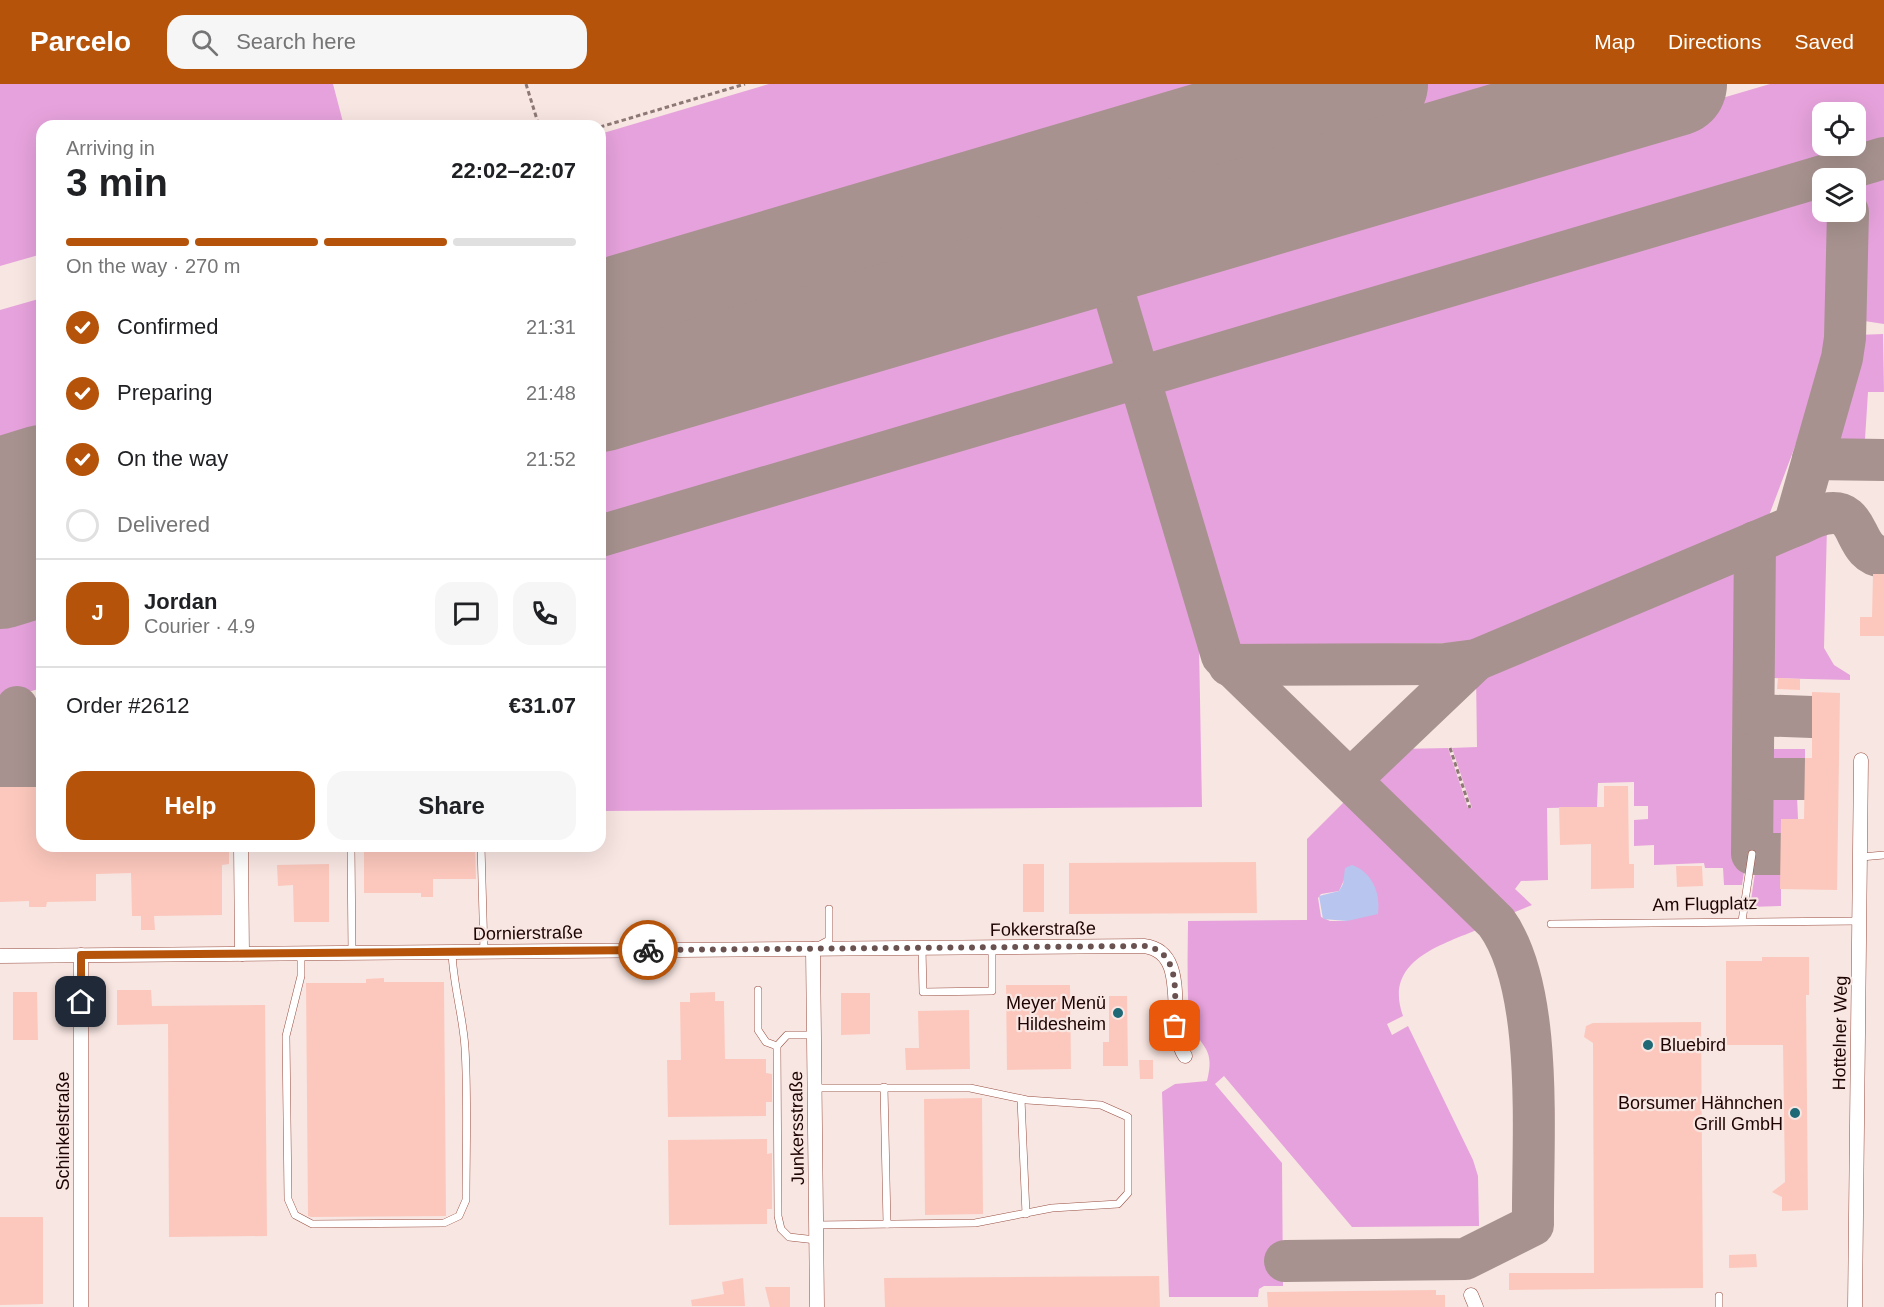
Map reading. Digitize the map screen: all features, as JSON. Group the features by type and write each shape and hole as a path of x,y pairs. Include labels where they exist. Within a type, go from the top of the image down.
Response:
{"street":[{"name":"Hottelner Weg","path":"1855,1307 1861,760"},
{"path":"241,852 242,954"},
{"name":"Fokkerstraße","path":"813,949 1144,946 1160,951 1168,959 1173,969 1176,1035 1185,1056"},
{"name":"Dornierstraße","path":"0,956 813,949"},
{"name":"Junkersstraße","path":"813,949 817,1307"},
{"name":"Schinkelstraße","path":"81,955 81,1307"}],"lane":[{"path":"351,852 352,953"},
{"path":"481,852 484,952"},
{"path":"1742,921 1752,854"},
{"path":"1861,857 1884,855"},
{"path":"813,949 829,940 829,909"},
{"name":"Am Flugplatz","path":"1551,924 1860,921"},
{"path":"922,948 923,992 981,992 992,991 992,947"},
{"path":"301,954 301,976 286,1036 288,1199 295,1215 312,1224 444,1223 459,1215 466,1200 465,1050 461,1011 453,976 452,952"},
{"path":"758,990 758,1030 766,1042 777,1046"},
{"path":"814,1035 787,1035 777,1046 779,1223 789,1237 816,1240"},
{"path":"815,1088 970,1088 1021,1099 1101,1105 1128,1117 1128,1193 1118,1204 1052,1208 975,1222 816,1225"},
{"path":"884,1088 887,1224"},
{"path":"1021,1099 1026,1214"},
{"path":"1719,1296 1719,1307"}],"path":[{"path":"526,84 537,120"},
{"path":"606,125 745,84"},
{"path":"1450,748 1470,808"}],"shaded area":[{"path":"0,84 333,84 342,120 36,120 36,256 0,266"},
{"path":"769,84 1578,84 606,370 606,132"},
{"path":"1770,84 1884,84 1884,146 1866,151 1866,102 1812,102 1812,156 1850,156 1152,361 1126,273"},
{"path":"1884,171 1884,324 1858,320 1859,222 1866,222 1866,178"},
{"path":"1812,190 1812,222 1834,222 1834,333 1831,351 1765,526 1476,647 1475,643 1236,645 1161,392 1167,382"},
{"path":"1092,283 1118,371 606,521 606,426"},
{"path":"36,300 36,538 0,548 0,310"},
{"path":"1883,334 1884,392 1868,392 1865,439 1840,439 1838,407 1852,367 1857,335"},
{"path":"1116,396 1128,402 1199,645 1202,807 606,811 606,546"},
{"path":"1827,526 1824,648 1834,665 1850,675 1850,680 1772,678 1772,702 1759,702 1761,554"},
{"path":"1746,559 1750,562 1746,859 1742,885 1724,885 1723,868 1705,868 1704,863 1654,865 1654,845 1634,846 1634,820 1648,819 1648,806 1634,806 1634,782 1598,783 1597,807 1547,808 1548,880 1521,881 1515,889 1532,905 1505,916 1370,786 1369,777 1398,749 1448,748 1468,808 1472,808 1452,748 1477,747 1476,673"},
{"path":"36,594 36,690 0,700 0,604"},
{"path":"36,714 36,731 27,734 26,716"},
{"path":"8,722 8,740 0,742 0,724"},
{"path":"1759,735 1771,735 1771,749 1805,749 1805,760 1759,760"},
{"path":"36,742 36,756 27,758 27,745"},
{"path":"1351,795 1486,926 1437,947 1409,967 1401,980 1399,996 1403,1016 1387,1024 1392,1035 1408,1026 1473,1160 1478,1176 1479,1226 1352,1227 1224,1076 1215,1084 1282,1163 1283,1286 1264,1286 1259,1289 1258,1297 1169,1297 1162,1092 1175,1084 1207,1081 1210,1062 1209,1055 1195,1033 1189,1018 1188,921 1307,920 1307,839","holes":["1344,880 1347,921 1330,921 1321,917 1318,898 1321,894 1339,891"]},
{"path":"1759,796 1797,796 1798,819 1782,819 1781,848 1763,848 1758,843"},
{"path":"1762,859 1781,863 1781,906 1750,907 1756,866"}],"water":[{"path":"1352,865 1365,873 1374,884 1378,898 1378,914 1347,921 1323,919 1319,896 1339,891 1343,884 1345,868"}],"building":[{"path":"1873,574 1884,574 1884,636 1860,636 1860,617 1872,617"},
{"path":"1778,678 1800,679 1800,690 1777,689"},
{"path":"1812,692 1840,693 1837,890 1780,889 1781,819 1804,819 1805,758 1812,758"},
{"path":"1604,786 1628,786 1629,864 1634,864 1634,888 1591,889 1591,844 1560,845 1559,807 1604,807"},
{"path":"0,787 36,787 36,852 229,852 229,864 222,865 222,915 154,916 155,930 141,930 141,916 132,916 131,873 96,874 96,901 47,902 46,907 29,907 29,901 0,902"},
{"path":"364,852 475,852 476,879 433,879 433,897 421,897 421,893 364,893"},
{"path":"1256,862 1257,913 1069,914 1069,863"},
{"path":"329,864 329,922 294,922 293,885 278,886 277,865"},
{"path":"1023,864 1044,864 1044,912 1023,912"},
{"path":"1676,866 1702,866 1703,886 1677,887"},
{"name":"Borsumer Hähnchen Grill GmbH","path":"1762,957 1809,957 1809,995 1806,995 1808,1210 1782,1211 1782,1197 1772,1192 1785,1182 1783,1045 1726,1045 1726,961 1762,961"},
{"path":"384,978 384,982 444,982 446,1216 311,1217 308,1216 306,983 366,983 366,979"},
{"path":"1006,985 1070,985 1071,1069 1007,1070"},
{"path":"117,990 151,990 152,1006 265,1005 267,1236 169,1237 168,1024 117,1025"},
{"path":"13,992 37,992 38,1040 13,1040"},
{"path":"715,992 715,1001 724,1001 725,1059 766,1059 766,1073 772,1074 772,1102 766,1102 766,1116 668,1117 667,1060 681,1060 680,1002 690,1002 690,993"},
{"path":"841,993 870,993 870,1034 841,1035"},
{"path":"1109,996 1127,996 1128,1066 1103,1066 1103,1042 1109,1042"},
{"path":"969,1010 970,1069 906,1070 905,1048 919,1048 918,1011"},
{"path":"1701,1022 1703,1288 1509,1290 1509,1273 1594,1273 1593,1043 1584,1037 1586,1026 1593,1023"},
{"path":"1139,1060 1153,1060 1153,1079 1140,1079"},
{"path":"982,1098 983,1214 925,1215 924,1099"},
{"path":"767,1139 767,1154 772,1153 772,1209 767,1209 767,1224 669,1225 668,1140"},
{"path":"0,1217 43,1217 43,1304 0,1305"},
{"path":"1756,1254 1757,1267 1729,1268 1729,1255"},
{"path":"1159,1276 1160,1307 885,1307 884,1278"},
{"path":"743,1278 745,1306 692,1306 691,1300 724,1294 722,1282"},
{"path":"765,1287 790,1287 790,1307 770,1307"},
{"path":"1436,1290 1436,1295 1445,1295 1445,1307 1268,1307 1267,1292"}],"waterway":[{"path":"27,739 36,737"},
{"path":"0,747 8,745"}],"taxiway":[{"path":"606,534 1884,158"},
{"path":"1078,172 1222,656 1496,922 1512,951 1522,986 1529,1026 1534,1111 1533,1225 1465,1259 1285,1261"},
{"path":"1229,665 1445,664 1476,660 1794,526 1842,358 1845,338 1848,222"},
{"path":"1813,459 1884,460"},
{"path":"1794,526 1821,515 1837,513 1852,523 1866,548 1873,554 1884,557"},
{"path":"1755,542 1752,854 1781,854"},
{"path":"1350,780 1476,660"},
{"path":"17,707 17,786"},
{"path":"1754,715 1812,717"},
{"path":"1753,779 1805,779"}],"runway":[{"path":"606,311 1376,84"},
{"path":"606,398 1675,84"},
{"path":"0,490 36,479"},
{"path":"0,577 36,566"}],"way so far":[{"path":"648,950 1149,946 1165,955 1173,969 1175,1026"}],"place":[{"name":"Meyer Menü Hildesheim","path":"1118,1013"},
{"name":"Bluebird","path":"1648,1045"},
{"name":"Borsumer Hähnchen Grill GmbH","path":"1795,1113"}],"route":[{"path":"81,1002 81,955 648,950"}]}
